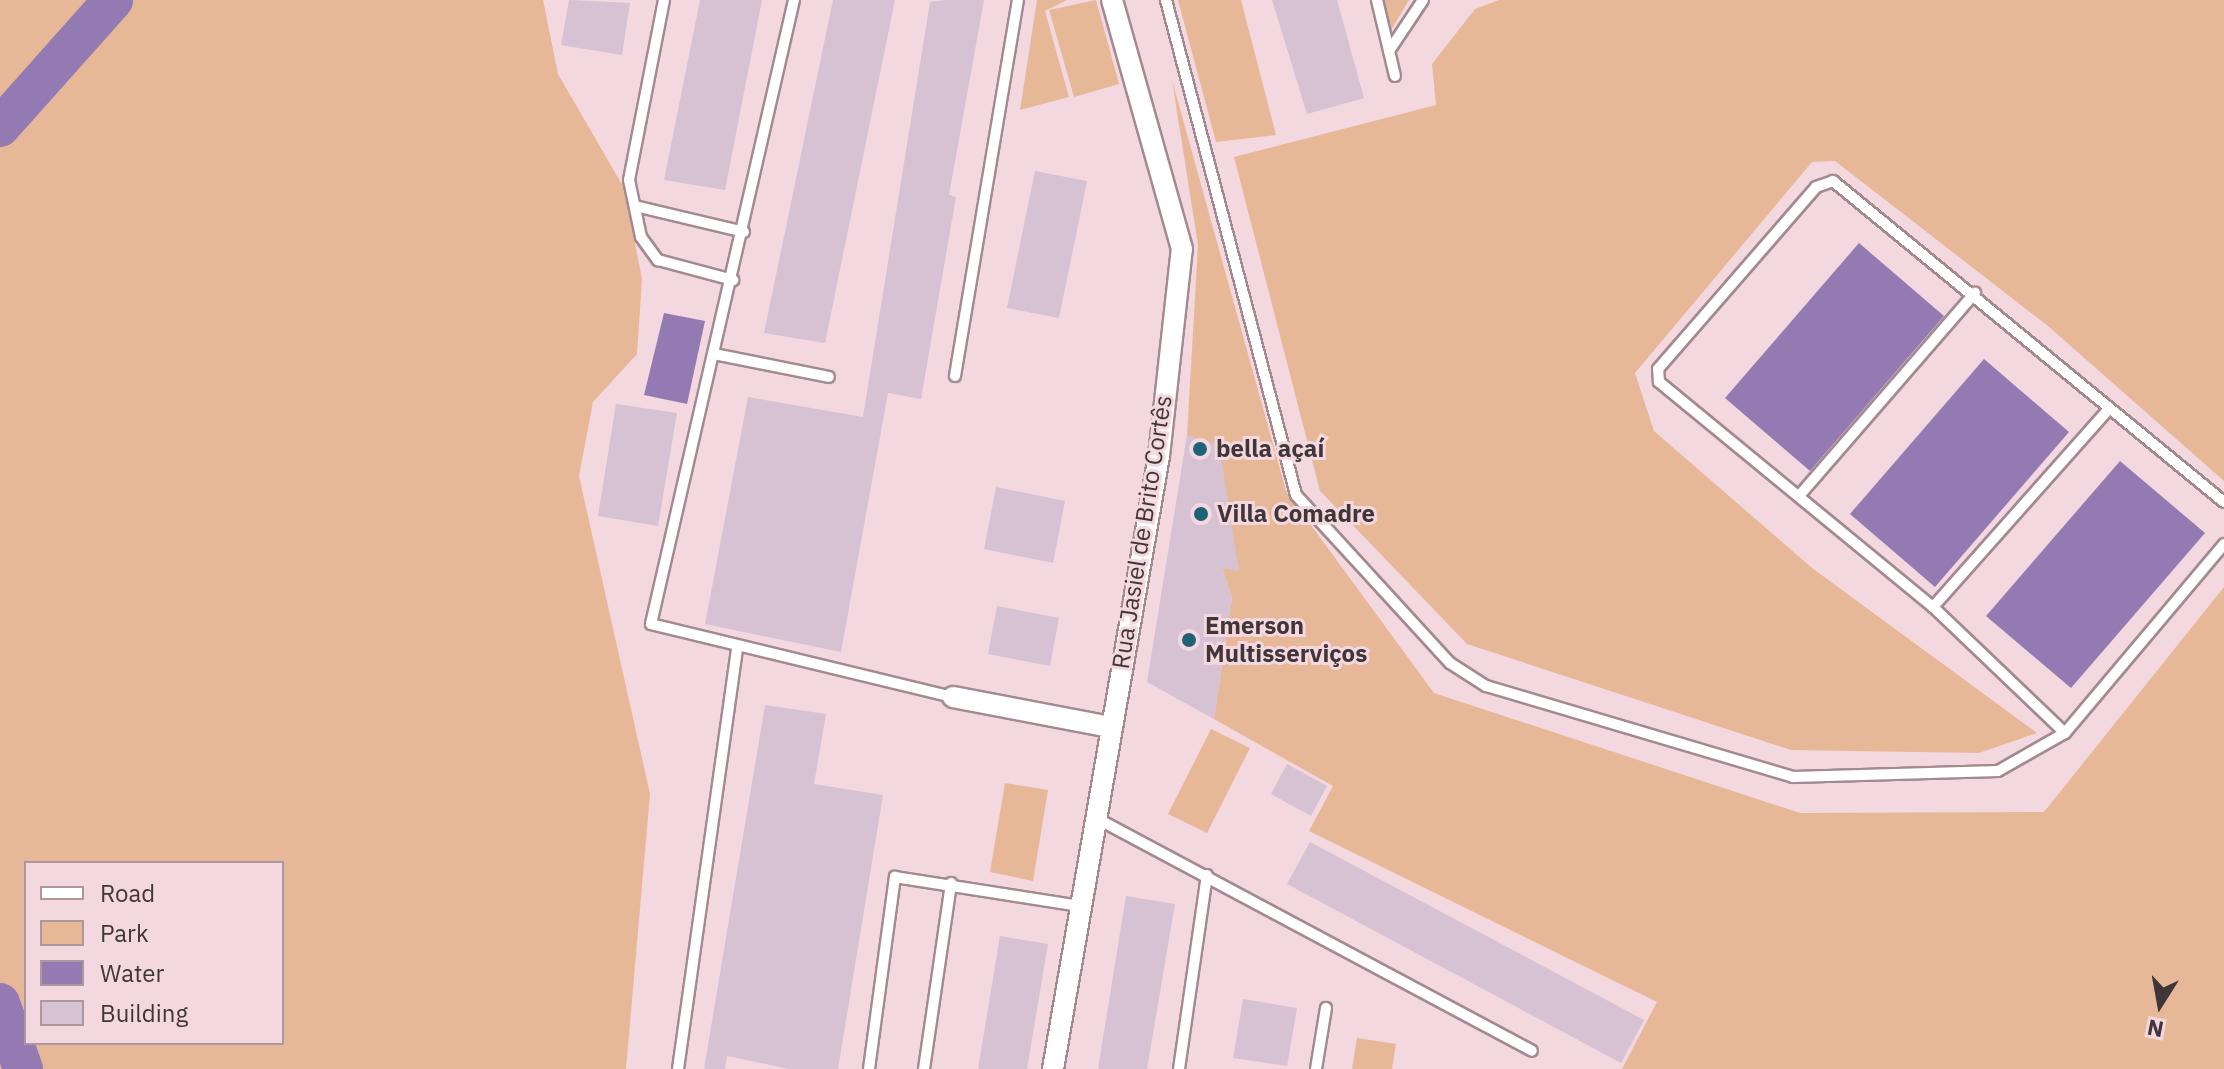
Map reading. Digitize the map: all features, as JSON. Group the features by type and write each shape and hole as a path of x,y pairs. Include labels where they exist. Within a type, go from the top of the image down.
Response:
{"street":[{"name":"Rua Jasiel de Brito Cortês","path":"1053,1069 1159,456 1182,242 1112,0"},
{"path":"953,697 1110,727"}],"lane":[{"path":"664,0 629,180 641,237 658,260 733,280"},
{"path":"794,0 744,232 651,624 737,649 953,697"},
{"path":"955,376 1018,0"},
{"path":"1166,0 1296,495 1450,663 1505,692 1793,777 1998,771 2065,733 2224,544"},
{"path":"1377,0 1395,76"},
{"path":"1389,51 1423,0"},
{"path":"2065,733 1933,607 1657,380 1678,346 1826,181 1975,293 2109,409 2224,502"},
{"path":"635,206 744,232"},
{"path":"1799,496 1975,293"},
{"path":"714,354 829,377"},
{"path":"1933,607 2109,409"},
{"path":"678,1069 737,649"},
{"path":"1095,817 1532,1051"},
{"path":"1179,1069 1207,875"},
{"path":"869,1069 894,878 951,883 1080,906"},
{"path":"924,1069 951,883"},
{"path":"1316,1069 1326,1008"}],"green space":[{"path":"0,0 543,0 558,74 624,188 642,279 637,354 593,402 579,476 650,794 626,1069 0,1069"},
{"path":"1037,0 1067,0 1045,11 1069,97 1020,110"},
{"path":"1096,0 1119,84 1074,97 1049,10"},
{"path":"1178,0 1241,0 1276,135 1216,142"},
{"path":"1382,0 1409,0 1391,30"},
{"path":"1499,0 2224,0 2224,481 2048,326 1835,161 1812,162 1635,373 1654,431 1812,568 2037,733 1979,753 1791,750 1467,644 1320,491 1234,157 1436,105 1432,64 1475,9"},
{"path":"1172,80 1286,491 1434,693 1800,813 2044,812 2224,587 2224,1069 1622,1069 1657,1002 1309,831 1333,786 1214,719 1232,598 1222,568 1239,570 1187,435 1198,245"},
{"path":"1211,729 1250,748 1207,833 1168,814"},
{"path":"1005,783 1048,790 1033,881 990,872"},
{"path":"1357,1038 1396,1044 1392,1069 1352,1069"}],"water":[{"path":"1859,243 1944,316 1810,471 1725,398"},
{"path":"664,313 705,321 687,404 644,395"},
{"path":"1984,359 2069,432 1935,587 1850,514"},
{"path":"2120,461 2205,533 2071,688 1986,616"}],"building":[{"path":"569,0 630,3 622,55 561,45"},
{"path":"700,0 762,0 725,190 664,180"},
{"path":"833,0 895,0 825,343 764,333"},
{"path":"984,0 949,195 956,197 921,399 888,393 841,652 705,624 748,397 863,417 930,2"},
{"path":"1272,0 1337,0 1364,98 1307,114"},
{"path":"1035,171 1087,181 1059,318 1007,308"},
{"path":"616,404 677,413 658,526 598,516"},
{"path":"1187,435 1219,445 1239,571 1222,568 1232,598 1214,719 1147,682"},
{"path":"996,487 1065,501 1053,563 984,549"},
{"path":"997,606 1059,618 1050,666 988,654"},
{"path":"765,705 826,714 814,784 883,795 838,1069 789,1069 727,1056 725,1069 704,1069"},
{"path":"1287,764 1327,786 1311,816 1271,794"},
{"path":"1310,842 1644,1020 1621,1063 1287,884"},
{"path":"1126,896 1175,904 1147,1069 1098,1069"},
{"path":"1000,936 1048,944 1027,1069 978,1069"},
{"path":"1243,999 1297,1008 1287,1066 1233,1058"}],"waterway":[{"path":"0,127 113,0"},
{"path":"0,1003 23,1069"},
{"path":"0,1039 10,1031"}],"place":[{"name":"bella açaí","path":"1200,449"},
{"name":"Villa Comadre","path":"1201,514"},
{"name":"Emerson Multisserviços","path":"1189,640"}]}
